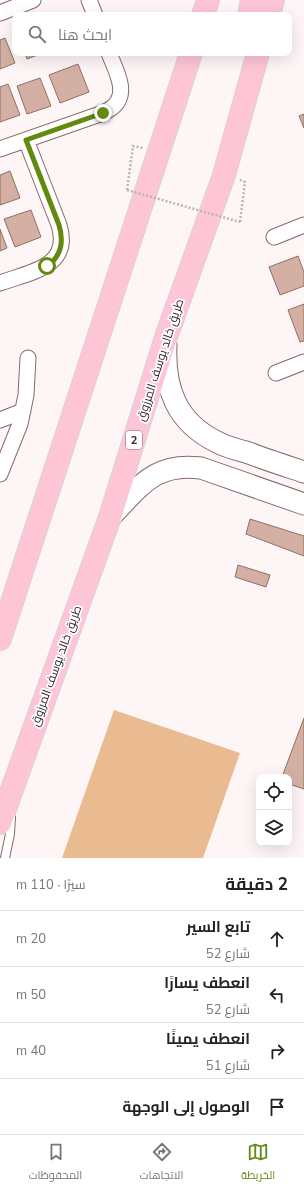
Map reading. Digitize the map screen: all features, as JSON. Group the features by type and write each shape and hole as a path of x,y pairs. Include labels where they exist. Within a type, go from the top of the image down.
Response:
{"main road":[{"path":"205,12 208,0"},
{"path":"250,12 252,0"},
{"path":"270,12 273,0"},
{"path":"0,639 190,56"},
{"name":"طريق خالد يوسف المرزوق","path":"0,823 110,518 166,337 224,175 256,56"}],"street":[{"path":"0,12 33,0"},
{"path":"89,0 94,12"},
{"path":"0,149 103,113 114,106 120,97 121,85 110,56"},
{"path":"0,283 47,266 54,260 61,246 62,236 59,225 26,140"},
{"path":"274,237 304,225"},
{"path":"166,337 166,375 170,392 178,408 189,422 202,434 218,443 304,472"},
{"path":"0,474 16,437 23,411 26,395 28,358"},
{"path":"276,373 304,362"},
{"path":"0,420 23,411"},
{"path":"110,518 147,480 159,472 187,466 201,468 304,504"}],"lane":[{"path":"5,858 10,834 11,817 8,800"}],"path":[{"path":"133,146 127,190 240,222 245,182"}],"shaded area":[{"path":"114,710 240,753 203,858 62,858"}],"building":[{"path":"5,38 15,63 0,69 0,40"},
{"path":"26,56 35,56 27,59"},
{"path":"78,64 89,92 60,103 49,75"},
{"path":"40,78 51,106 27,114 17,86"},
{"path":"8,84 20,115 0,122 0,87"},
{"path":"304,114 304,128 299,116"},
{"path":"10,171 20,198 0,205 0,175"},
{"path":"31,210 41,237 15,247 4,219"},
{"path":"0,229 7,248 0,251"},
{"path":"298,256 304,272 304,286 280,295 269,267"},
{"path":"304,304 304,341 300,342 288,310"},
{"path":"250,519 304,536 304,556 246,534"},
{"path":"238,565 270,575 266,587 235,577"},
{"path":"304,718 304,789 292,785 292,774 283,774"}],"route":[{"path":"47,266 58,256 62,236 26,140 103,113"}]}
